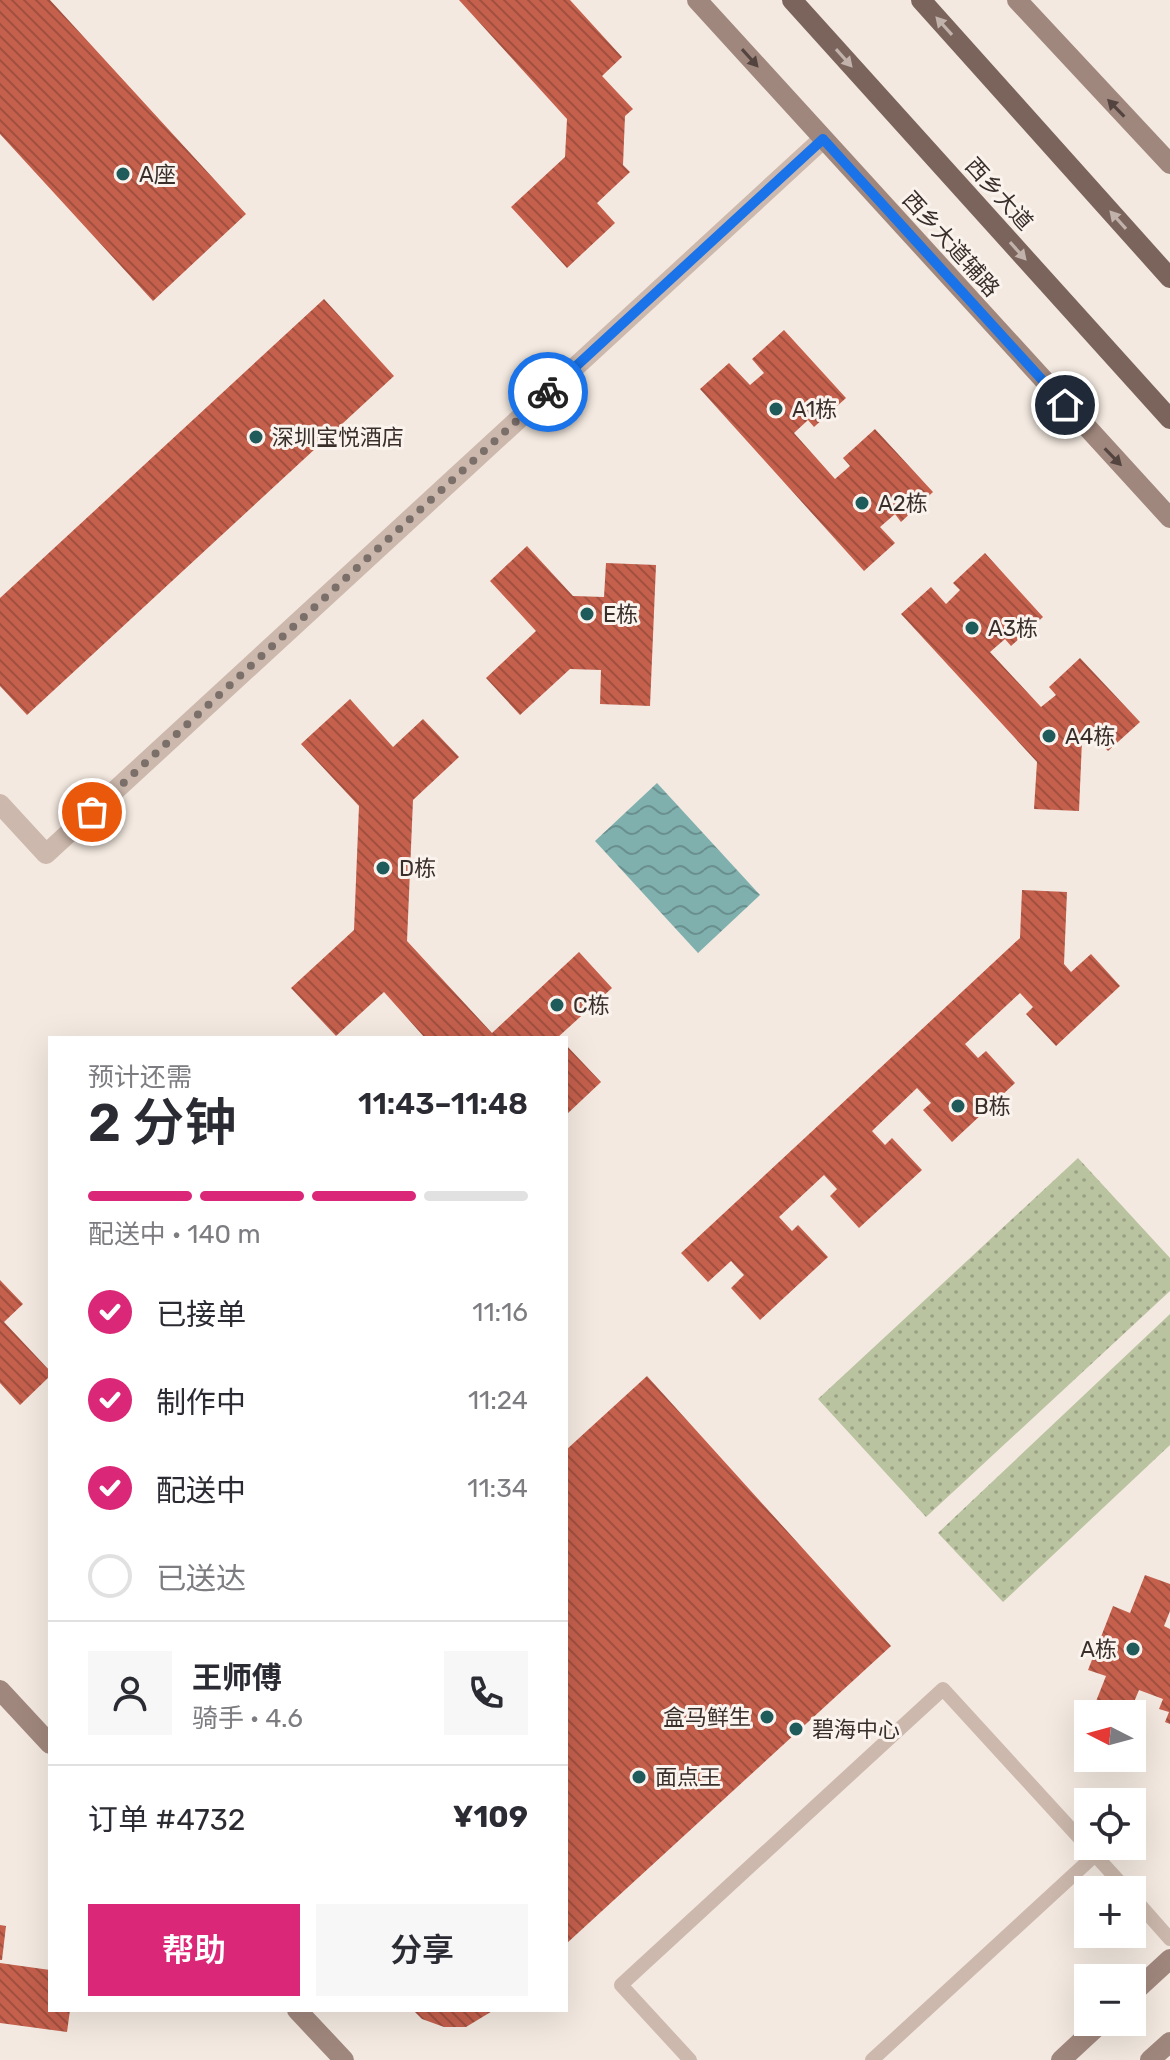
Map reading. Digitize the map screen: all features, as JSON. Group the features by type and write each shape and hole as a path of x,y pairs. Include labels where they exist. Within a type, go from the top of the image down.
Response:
{"main road":[{"name":"西乡大道","path":"792,0 1170,419"},
{"path":"921,0 1170,278"}],"street":[{"name":"西乡大道辅路","path":"697,0 1170,518"},
{"path":"1017,0 1170,164"},
{"path":"0,804 46,854 823,139"},
{"path":"2,1697 48,1742"},
{"path":"1146,1981 1170,1959"},
{"path":"299,2012 344,2060"},
{"path":"1061,2060 1087,2036"},
{"path":"1150,2060 1170,2042"}],"lane":[{"path":"690,2060 621,1985 943,1689 1074,1832"},
{"path":"872,2060 1090,1860"},
{"path":"1100,1860 1114,1876"},
{"path":"1146,1912 1170,1939"}],"green space":[{"path":"1078,1158 1170,1258 1170,1291 926,1517 818,1399"},
{"path":"1170,1314 1170,1445 1003,1602 938,1533"}],"water":[{"path":"657,783 760,895 698,953 595,841"}],"building":[{"name":"A座","path":"0,0 50,0 246,214 153,301 0,134"},
{"path":"459,0 570,0 622,57 602,76 633,109 625,116 623,165 630,172 597,203 615,223 567,268 511,207 565,157 567,119"},
{"path":"324,299 394,376 27,715 0,686 0,598"},
{"path":"784,330 846,398 814,427 808,420 794,433 835,479 850,466 843,458 875,429 933,492 901,522 895,514 880,527 895,543 864,571 700,389 729,363 750,385 764,373 752,359"},
{"name":"E栋","path":"527,546 573,596 604,597 606,563 656,565 650,706 600,704 601,670 570,669 520,715 486,678 536,631 490,581"},
{"path":"985,553 1043,617 1011,646 1005,639 990,652 1041,707 1056,695 1049,687 1080,658 1140,722 1108,751 1090,732 1082,740 1079,811 1034,809 1037,762 901,614 931,587 946,604 960,590 953,583"},
{"name":"D栋","path":"350,699 393,747 423,719 459,757 413,800 407,941 492,1033 579,952 612,988 559,1036 423,1036 384,992 336,1036 291,988 354,930 359,806 301,744"},
{"name":"B栋","path":"1022,890 1067,892 1064,964 1071,972 1091,954 1120,986 1056,1046 1026,1014 1033,1007 1020,993 965,1044 978,1058 986,1051 1015,1083 952,1142 923,1110 931,1103 917,1088 872,1131 885,1145 892,1138 922,1170 859,1228 830,1196 837,1189 824,1175 779,1217 792,1231 798,1225 828,1257 760,1320 731,1288 744,1275 731,1261 708,1282 681,1253 1020,938"},
{"name":"C栋","path":"568,1047 601,1082 568,1113"},
{"path":"0,1280 23,1304 4,1322 48,1369 48,1378 20,1405 0,1383"},
{"path":"647,1376 891,1646 568,1942 568,1448"},
{"name":"A栋","path":"1145,1575 1170,1584 1170,1611 1164,1626 1170,1629 1170,1724 1165,1722 1169,1712 1159,1709 1163,1699 1139,1690 1135,1700 1097,1700 1106,1676 1088,1670 1113,1606 1130,1613"},
{"path":"0,1925 6,1926 2,1960 0,1960"},
{"path":"0,1963 48,1970 48,2012 70,2012 67,2032 0,2023"},
{"path":"415,2012 491,2012 466,2027 444,2027 422,2019"}],"way so far":[{"path":"92,812 548,392"}],"place":[{"name":"A座","path":"123,174"},
{"name":"A1栋","path":"776,409"},
{"name":"深圳宝悦酒店","path":"256,437"},
{"name":"A2栋","path":"862,503"},
{"name":"E栋","path":"587,614"},
{"name":"A3栋","path":"972,628"},
{"name":"A4栋","path":"1049,736"},
{"name":"D栋","path":"383,868"},
{"name":"C栋","path":"557,1005"},
{"name":"B栋","path":"958,1106"},
{"name":"A栋","path":"1133,1649"},
{"name":"盒马鲜生","path":"767,1717"},
{"name":"碧海中心","path":"796,1729"},
{"name":"面点王","path":"639,1777"}],"route":[{"path":"548,392 823,139 1065,405"}]}
